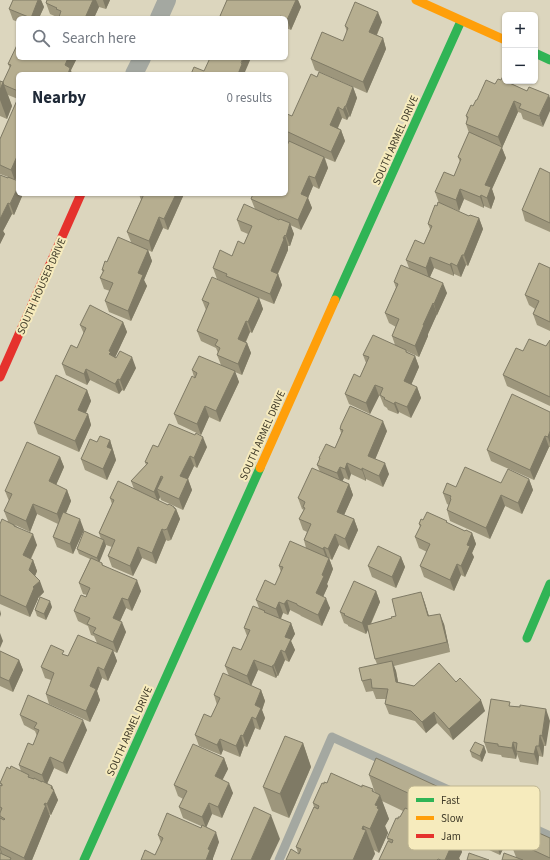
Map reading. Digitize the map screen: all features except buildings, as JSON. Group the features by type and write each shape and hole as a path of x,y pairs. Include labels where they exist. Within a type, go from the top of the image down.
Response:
{"street":[{"path":"160,16 167,0"},
{"path":"416,0 502,39"},
{"name":"SOUTH ARMEL DRIVE","path":"84,860 461,21"},
{"path":"538,54 550,60"},
{"path":"135,72 141,60"},
{"name":"SOUTH HOUSER DRIVE","path":"0,377 80,196"},
{"path":"527,638 550,584"}],"lane":[{"path":"279,860 332,737 440,786"},
{"path":"540,831 550,836"}],"traffic: fast":[{"path":"335,300 461,21"},
{"path":"538,54 550,60"},
{"path":"84,860 260,468"},
{"path":"527,638 550,584"}],"traffic: slow":[{"path":"416,0 502,39"},
{"path":"260,468 335,300"}],"traffic: jam":[{"path":"0,377 80,196"}]}
